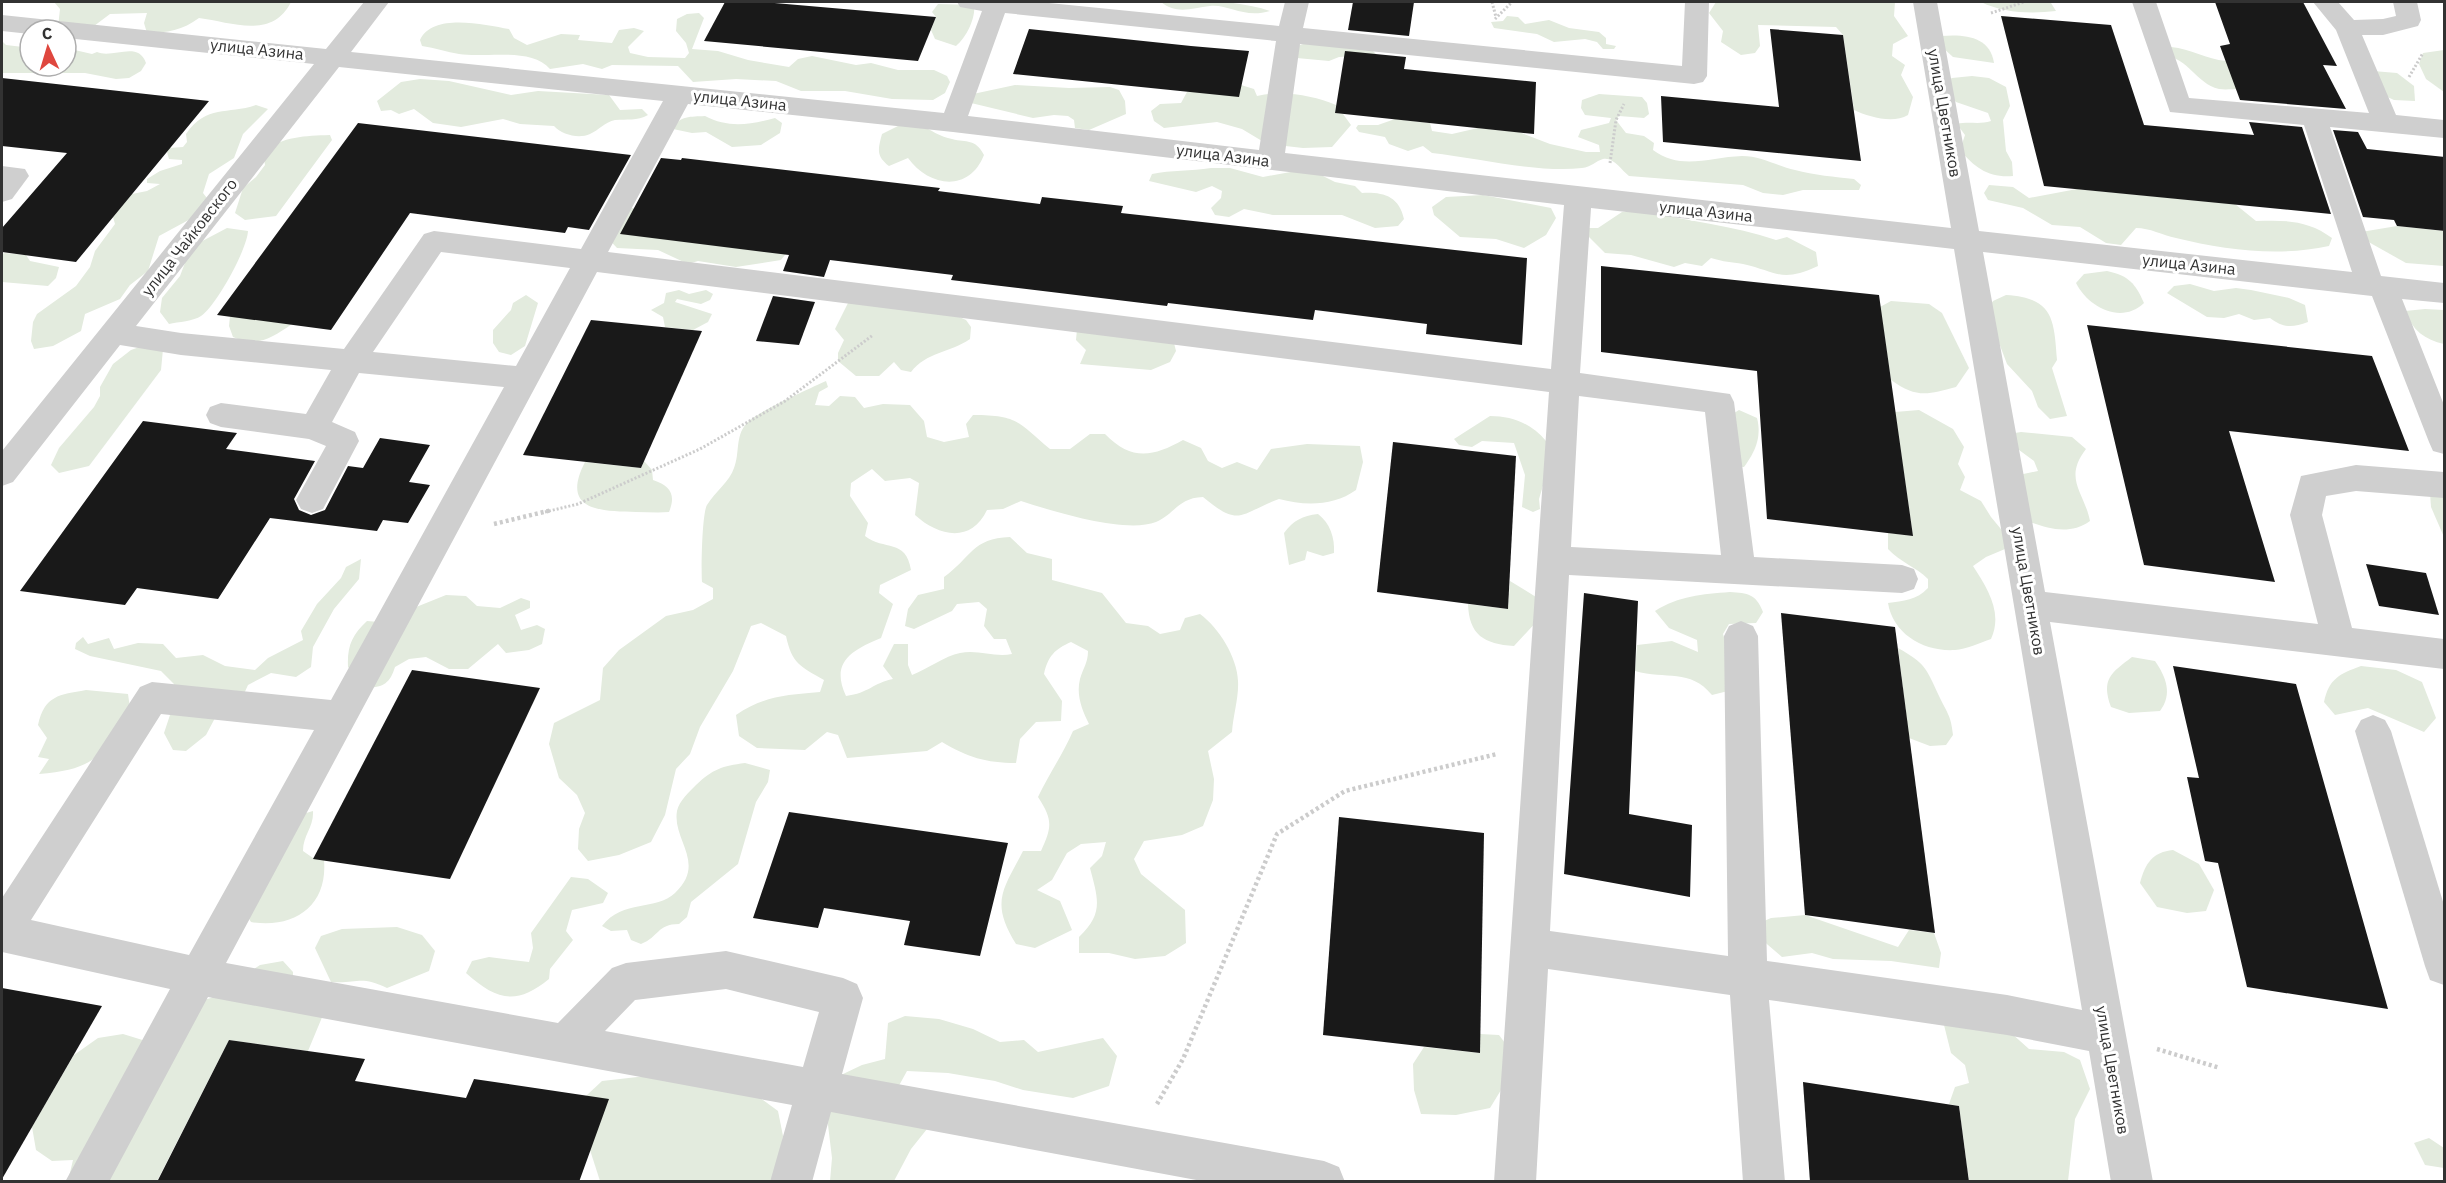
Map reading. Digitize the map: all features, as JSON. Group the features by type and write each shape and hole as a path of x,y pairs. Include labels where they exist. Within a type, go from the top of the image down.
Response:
{"street":[{"name":"улица Чайковского","path":"2,473 377,2"},
{"path":"969,2 1694,76 1697,2"},
{"path":"1271,160 1289,34 1298,2"},
{"name":"улица Цветников","path":"1925,2 2133,1182"},
{"path":"2325,2 2347,28 2386,123"},
{"path":"2347,28 2383,27 2409,20 2404,2"},
{"path":"953,123 996,3"},
{"path":"2150,4 2179,106 2445,129"},
{"name":"улица Азина","path":"11,31 334,57 953,123 1593,198 2445,293"},
{"path":"86,1182 680,94"},
{"path":"2314,117 2377,285 2445,442"},
{"path":"2,175 16,176 2,192"},
{"path":"1515,1182 1565,383 1593,198"},
{"path":"314,427 351,361 434,241 1719,402 1739,570"},
{"path":"113,333 181,344 526,378"},
{"path":"220,415 314,427 344,441 312,501"},
{"path":"2339,641 2306,515 2312,485 2356,478 2445,485"},
{"path":"1554,560 1902,579"},
{"path":"2031,605 2445,654"},
{"path":"1741,636 1748,978 1764,1182"},
{"path":"340,717 152,698 2,932 198,976 1324,1182"},
{"path":"2373,731 2445,966"},
{"path":"1530,947 2007,1015 2106,1034"},
{"path":"566,1043 626,982 726,970 843,998 791,1182"}],"path":[{"path":"1492,2 1496,18"},
{"path":"1990,13 2024,2"},
{"path":"2386,123 2394,100 2431,44"},
{"path":"1593,198 1616,120 1625,102 1626,92 1639,70"},
{"path":"436,542 578,504 700,449 785,401 918,302"},
{"path":"1133,1146 1182,1059 1277,834 1345,790 1542,742"},
{"path":"2106,1034 2220,1068"}],"shaded area":[{"path":"54,2 291,2 283,14 262,25 237,25 199,18 174,30 147,33 144,23 147,13 110,14 94,26 78,26 78,18 59,18 60,9"},
{"path":"1161,2 1230,3 1270,11 1252,13 1217,6 1179,10"},
{"path":"1716,2 1895,2 1894,16 1908,36 1893,44 1892,56 1905,65 1901,75 1913,97 1908,115 1888,119 1854,110 1843,35 1836,27 1758,25 1760,46 1755,53 1741,55 1721,42 1723,31 1709,13"},
{"path":"1981,2 2057,2 2051,3 2056,11 2017,12"},
{"path":"938,4 974,5 970,27 956,46 935,39 931,30 936,17 932,12"},
{"path":"699,13 704,18 692,49 718,51 748,60 789,67 798,59 812,56 856,65 871,63 898,70 934,70 947,76 950,82 945,93 933,100 892,99 845,91 801,91 776,81 736,79 693,82 678,66 612,65 602,69 583,64 550,69 542,62 532,58 459,54 422,46 420,40 427,31 436,26 460,22 509,29 514,38 527,45 561,34 580,35 578,40 612,43 619,30 634,28 644,31 628,47 630,53 648,57 685,58 689,53 686,43 676,31 677,19 687,14"},
{"path":"1507,16 1518,17 1525,24 1549,20 1569,28 1599,32 1606,38 1606,44 1616,46 1614,49 1603,49 1597,42 1585,39 1554,42 1537,34 1494,28 1491,22 1503,21"},
{"path":"1941,36 1967,37 1982,42 1992,54 1994,63 1953,57 1941,46"},
{"path":"1316,40 1370,48 1377,55 1339,57 1329,61 1286,57 1287,49"},
{"path":"2,41 6,45 18,46 18,73 2,73"},
{"path":"2171,47 2226,61 2239,89 2221,89 2204,82 2186,65 2172,57 2162,55"},
{"path":"2444,50 2444,92 2426,79 2419,64 2423,53"},
{"path":"78,51 92,54 131,51 142,56 146,63 141,71 129,78 116,79 78,73"},
{"path":"2373,71 2397,73 2414,86 2415,101 2394,100 2372,90"},
{"path":"1972,76 1989,78 2006,87 2010,106 2003,120 2006,151 2012,162 2013,176 1997,175 1983,170 1971,162 1960,150 1965,135 1957,124 1991,121 1988,113 1956,102 1940,85 1952,78"},
{"path":"420,79 449,81 511,95 538,91 609,95 620,110 642,109 648,115 636,119 611,121 590,134 576,136 566,134 554,126 520,124 503,119 461,127 433,123 414,109 399,114 391,110 381,111 377,101 401,82"},
{"path":"1015,85 1069,88 1110,87 1119,90 1125,101 1126,114 1089,130 1075,128 1074,120 1068,116 1033,118 971,103 973,94"},
{"path":"1241,85 1254,89 1257,96 1287,94 1327,101 1336,105 1335,113 1343,114 1351,125 1332,147 1303,148 1267,144 1242,129 1217,122 1164,128 1154,121 1151,111 1160,104 1181,103 1187,92"},
{"path":"1599,94 1642,97 1647,103 1649,114 1644,118 1619,116 1616,120 1626,133 1644,136 1654,143 1653,150 1674,160 1696,161 1749,156 1802,172 1854,179 1861,185 1859,190 1803,190 1783,195 1763,193 1743,185 1629,176 1614,162 1607,159 1582,168 1527,167 1432,153 1423,146 1408,151 1389,144 1385,137 1359,132 1356,128 1358,125 1378,125 1395,119 1430,123 1432,131 1452,134 1478,128 1519,132 1550,144 1586,152 1600,152 1599,145 1578,137 1581,130 1609,123 1611,118 1585,115 1581,108 1582,100"},
{"path":"256,105 268,109 243,134 234,158 209,174 203,193 210,202 196,216 159,236 148,271 130,285 120,299 85,314 81,331 53,346 34,349 31,341 33,322 37,314 76,286 90,267 95,251 115,224 113,217 132,194 147,191 160,184 147,183 147,179 160,171 182,164 182,160 169,159 167,152 169,148 183,147 187,142 186,134 202,118 210,114"},
{"path":"705,116 730,124 747,124 775,118 782,123 780,133 761,145 732,147 706,132 692,133 673,129 682,119"},
{"path":"921,125 944,137 970,142 981,150 984,155 969,176 948,182 937,180 917,168 908,158 889,166 882,159 879,152 882,134 898,126"},
{"path":"330,135 332,140 276,216 245,220 235,213 243,188 265,165 263,152 286,140"},
{"path":"1230,168 1263,177 1296,171 1315,172 1335,182 1355,186 1362,193 1377,193 1389,197 1398,205 1404,219 1398,226 1375,228 1342,215 1273,215 1244,209 1229,217 1215,215 1211,208 1221,198 1222,191 1212,186 1196,192 1149,181 1152,174"},
{"path":"1989,185 2013,187 2029,198 2077,189 2235,204 2256,221 2305,224 2332,238 2329,246 2291,251 2252,251 2195,242 2136,228 2121,245 2106,243 2080,227 2052,225 2023,208 1988,200 1984,193"},
{"path":"1483,195 1551,208 1556,218 1546,235 1524,248 1496,239 1460,237 1434,215 1432,207 1446,197"},
{"path":"626,206 788,251 781,260 736,267 698,261 688,264 658,250 617,248 604,234"},
{"path":"1645,211 1744,231 1776,240 1787,237 1816,252 1818,266 1787,275 1711,258 1702,266 1685,263 1674,267 1631,255 1605,253 1586,234 1589,228 1598,228 1622,212"},
{"path":"2397,226 2444,231 2444,266 2406,263 2365,240 2361,232"},
{"path":"227,228 248,231 237,264 222,290 215,301 198,318 169,324 160,312 162,298 180,276 191,247"},
{"path":"2,254 26,255 30,261 59,267 56,278 48,286 2,282"},
{"path":"2107,271 2121,275 2130,281 2138,290 2144,303 2125,313 2116,313 2097,306 2088,299 2076,283 2084,274"},
{"path":"2190,284 2214,291 2236,288 2289,298 2305,305 2308,322 2288,326 2279,324 2270,318 2254,320 2239,314 2224,318 2207,317 2167,293 2174,286"},
{"path":"679,290 689,294 706,290 713,294 710,300 701,304 677,299 675,302 712,314 708,322 693,330 665,327 663,317 651,310 664,303 666,293"},
{"path":"526,295 538,303 525,346 511,355 499,352 493,343 493,330 511,310 513,303"},
{"path":"2006,295 2033,301 2048,313 2052,322 2057,360 2052,368 2067,416 2050,419 2038,407 2032,391 2007,364 1987,311 1993,301"},
{"path":"849,301 955,315 966,320 971,327 970,339 931,356 911,372 901,370 894,362 879,376 856,376 838,361 838,353 844,340 835,329"},
{"path":"1891,301 1929,304 1942,313 1969,368 1956,387 1922,393 1908,390 1891,380 1880,307"},
{"path":"2444,310 2444,344 2431,340 2415,329 2405,311"},
{"path":"230,316 292,324 264,340 249,342 233,337 229,326"},
{"path":"1077,329 1174,343 1176,351 1170,362 1151,370 1080,364 1086,350 1076,340"},
{"path":"145,345 163,349 161,370 89,466 59,473 51,465 59,448 94,407 100,396 100,387 113,364 131,350"},
{"path":"826,381 828,387 819,392 815,405 829,406 840,396 855,397 864,408 883,404 910,405 924,421 927,437 944,442 969,437 966,424 973,415 988,415 1016,422 1050,449 1070,449 1090,434 1105,434 1124,449 1142,454 1162,450 1183,440 1201,448 1208,461 1222,468 1237,462 1257,470 1271,449 1307,444 1360,446 1363,462 1356,490 1338,499 1329,502 1299,503 1279,499 1247,513 1233,515 1215,507 1203,497 1195,498 1182,503 1156,522 1143,525 1088,520 1021,501 1003,509 987,510 980,521 963,532 944,532 915,515 919,483 910,478 885,481 872,469 851,483 850,496 868,523 865,536 899,549 908,560 911,570 880,585 879,593 893,604 881,638 861,647 842,666 842,684 846,696 860,693 893,679 883,666 894,644 908,644 908,665 912,675 960,653 1012,654 1006,639 994,639 984,626 987,609 979,602 957,604 952,611 914,629 905,626 908,609 918,595 944,589 944,577 973,550 997,538 1010,537 1027,553 1052,559 1052,580 1102,593 1126,623 1148,626 1160,634 1180,630 1185,618 1200,614 1214,627 1226,644 1237,672 1237,700 1232,732 1208,751 1214,779 1213,800 1203,826 1182,835 1144,841 1134,859 1141,874 1185,910 1186,943 1165,956 1135,959 1109,953 1079,953 1079,937 1096,913 1097,897 1090,868 1102,856 1106,842 1081,844 1067,853 1052,880 1037,890 1060,901 1072,930 1035,948 1016,944 1003,917 1002,896 1005,886 1023,851 1041,851 1047,836 1048,818 1038,797 1073,731 1089,724 1079,697 1080,679 1088,651 1071,642 1053,654 1044,674 1062,701 1061,721 1036,722 1020,739 1016,763 977,758 942,742 927,751 847,758 838,735 827,732 805,750 757,748 739,736 736,715 766,700 820,692 824,680 794,659 786,636 761,623 751,626 733,671 700,727 690,754 676,769 665,815 651,842 619,855 588,861 578,849 579,829 585,813 577,795 559,778 549,744 554,723 600,700 603,668 619,650 666,616 693,610 713,599 713,588 702,582 705,510 710,500 732,473 743,429 751,419"},
{"path":"1739,410 1757,418 1758,438 1744,467 1727,466 1721,421"},
{"path":"1919,410 1953,429 1964,447 1958,464 1965,477 1960,490 1981,501 2005,534 2005,549 1986,557 1973,566 1984,583 1995,611 1991,639 1955,650 1932,648 1912,639 1896,624 1888,603 1904,601 1928,588 1928,579 1888,549 1888,533 1913,536 1895,412"},
{"path":"1490,416 1521,422 1535,430 1546,441 1545,479 1539,499 1540,509 1533,512 1522,507 1525,475 1514,443 1482,441 1472,447 1459,445 1454,439"},
{"path":"2021,432 2072,437 2086,449 2079,459 2076,477 2090,521 2072,529 2063,530 2044,527 2016,517 2009,477 2038,471 2034,461 2015,447 2009,434"},
{"path":"644,461 652,470 653,480 668,488 672,496 669,512 609,511 597,509 581,499 577,490 585,462 641,468"},
{"path":"2444,481 2444,537 2431,507 2430,493"},
{"path":"1318,514 1331,531 1334,553 1323,556 1307,551 1305,560 1289,565 1284,533 1299,519"},
{"path":"361,559 359,579 334,609 313,647 311,667 296,677 271,673 248,685 238,707 215,718 206,735 186,751 173,750 164,733 175,700 174,684 161,671 90,656 75,649 76,643 83,637 88,644 109,638 114,649 138,643 163,644 176,658 203,655 225,666 255,670 268,658 303,640 301,631 317,604 341,578 346,567"},
{"path":"1510,581 1536,597 1539,619 1514,646 1494,643 1480,636 1471,623 1468,604 1508,609"},
{"path":"1730,592 1751,596 1763,612 1756,623 1729,624 1723,634 1731,660 1728,691 1712,695 1695,681 1686,678 1635,671 1637,645 1672,641 1698,652 1697,640 1669,628 1655,611 1682,599"},
{"path":"446,595 466,596 477,606 500,608 521,598 530,601 530,608 515,615 521,630 537,625 545,629 542,644 529,650 506,653 498,644 468,669 449,669 426,657 409,659 395,667 386,683 378,687 367,688 348,667 348,653 358,631 367,621 379,622"},
{"path":"1898,648 1920,663 1931,679 1951,723 1953,735 1946,745 1930,746 1909,738"},
{"path":"2132,657 2155,661 2162,673 2167,692 2160,711 2129,713 2111,707 2107,690 2110,678 2113,672"},
{"path":"2361,666 2396,670 2422,682 2436,718 2424,732 2368,708 2335,715 2324,702 2329,688 2336,678"},
{"path":"86,690 128,694 130,708 112,738 96,757 74,768 39,774 49,759 38,757 47,738 38,725 41,715 54,698"},
{"path":"745,763 770,770 768,782 756,802 738,864 691,902 687,917 679,924 662,928 641,944 631,940 627,930 611,931 602,926 620,912 659,902 675,893 684,882 688,872 686,852 677,822 677,811 680,804 685,796 708,775 724,767"},
{"path":"313,811 303,851 313,858 324,860 324,876 314,902 294,918 281,922 251,922 239,902 289,818"},
{"path":"2173,850 2199,864 2214,890 2206,911 2187,913 2157,907 2140,883 2147,864 2155,856"},
{"path":"571,877 588,879 608,893 603,903 572,910 566,931 573,940 550,969 549,979 526,993 506,996 487,989 466,973 472,961 489,957 529,962 533,948 531,933"},
{"path":"1805,915 1898,947 1909,930 1934,933 1941,953 1939,968 1891,961 1833,959 1812,953 1782,957 1761,939 1757,924 1771,918"},
{"path":"397,927 422,935 435,951 429,971 387,988 365,981 331,982 315,948 321,936 342,929"},
{"path":"283,961 293,972 293,994 323,1015 308,1051 229,1040 157,1181 68,1181 73,1160 52,1161 36,1150 32,1127 74,1055 98,1038 123,1034 149,1042 182,1006 211,998 260,965"},
{"path":"905,1016 939,1019 973,1029 1000,1042 1024,1040 1038,1052 1103,1038 1117,1056 1109,1086 1073,1098 1023,1090 995,1081 948,1073 907,1071 896,1091 927,1129 911,1149 894,1181 830,1181 832,1158 828,1125 829,1103 841,1075 862,1065 885,1059 888,1023"},
{"path":"1944,1025 2010,1032 2029,1049 2064,1052 2080,1060 2090,1089 2075,1119 2068,1181 1969,1181 1959,1106 1949,1104 1955,1087 1969,1083 1965,1065 1951,1053"},
{"path":"1480,1034 1499,1035 1505,1043 1501,1090 1490,1108 1456,1115 1421,1114 1414,1090 1413,1064 1424,1047 1480,1053"},
{"path":"673,1073 740,1083 778,1111 783,1136 776,1181 600,1181 590,1150 586,1096 602,1081"},
{"path":"2429,1138 2444,1148 2444,1168 2425,1165 2414,1143"}],"building":[{"path":"725,2 763,2 936,17 918,61 704,41"},
{"path":"1353,2 1414,2 1409,36 1348,30"},
{"path":"2215,2 2303,2 2337,66 2323,65 2346,109 2240,100 2220,46 2230,44"},
{"path":"2001,16 2111,25 2144,125 2254,135 2249,122 2302,127 2331,214 2044,186"},
{"path":"1029,29 1249,51 1239,97 1013,74"},
{"path":"1770,29 1843,35 1861,161 1663,142 1661,96 1779,107"},
{"path":"1345,51 1406,57 1404,69 1536,82 1534,134 1335,113"},
{"path":"2,78 209,101 76,262 2,252 2,228 67,153 2,146"},
{"path":"358,123 631,155 589,230 568,227 565,233 410,213 331,330 217,315"},
{"path":"2333,130 2358,132 2367,149 2445,157 2445,231 2397,226 2394,220 2363,217"},
{"path":"661,158 681,160 682,158 940,188 938,191 1040,204 1042,197 1123,206 1121,213 1527,258 1522,345 1426,334 1427,324 1315,310 1313,320 1168,303 1167,306 951,280 953,275 830,260 824,277 783,271 789,255 620,234"},
{"path":"1601,266 1879,295 1913,536 1767,519 1757,371 1601,352"},
{"path":"773,296 815,302 799,345 756,341"},
{"path":"591,320 702,331 641,468 523,455"},
{"path":"2087,325 2372,356 2409,451 2229,431 2275,582 2144,565"},
{"path":"143,421 237,433 226,449 315,461 294,499 299,510 311,515 325,510 348,466 363,468 380,438 430,445 409,482 430,485 408,523 383,520 377,531 270,518 218,599 137,588 125,605 20,591"},
{"path":"1393,442 1516,456 1508,609 1377,592"},
{"path":"2366,564 2426,573 2439,615 2379,606"},
{"path":"1584,593 1638,601 1629,814 1692,825 1690,897 1564,874"},
{"path":"1781,613 1895,627 1935,933 1805,915"},
{"path":"2173,666 2296,684 2388,1009 2247,987 2218,863 2205,861 2187,777 2199,778"},
{"path":"412,670 540,688 450,879 313,859"},
{"path":"789,812 1008,843 980,956 904,945 910,921 824,908 818,928 753,918"},
{"path":"1339,817 1484,833 1480,1053 1323,1035"},
{"path":"2,988 102,1006 2,1179"},
{"path":"229,1040 365,1059 355,1081 466,1098 474,1079 609,1099 579,1182 157,1182"},
{"path":"1803,1082 1959,1106 1969,1182 1810,1182"}]}
